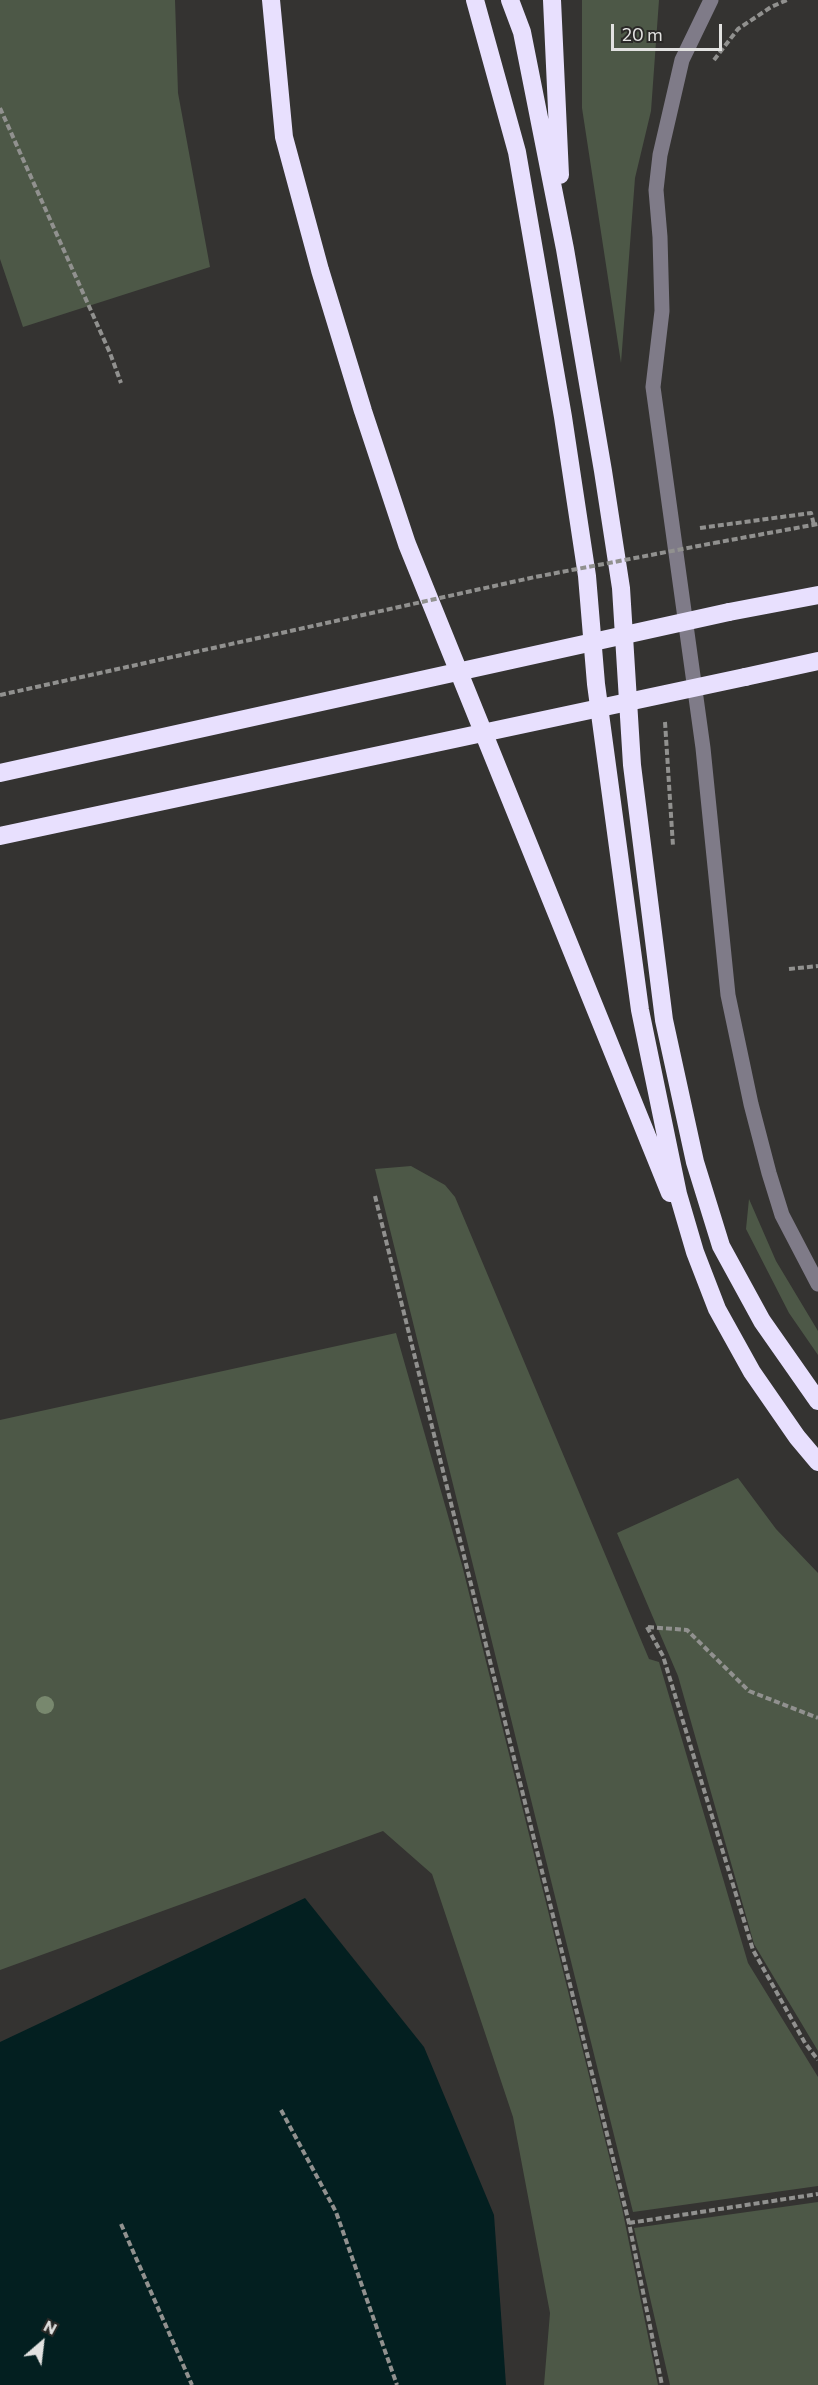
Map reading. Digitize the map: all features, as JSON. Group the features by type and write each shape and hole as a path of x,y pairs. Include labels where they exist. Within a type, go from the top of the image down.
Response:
{"highway":[{"path":"271,0 284,137 320,270 407,544 637,1117 717,1309 752,1372 797,1437 818,1462"},
{"path":"475,0 518,152 587,576 596,684 639,1010 678,1194 695,1252"},
{"path":"510,0 522,32 565,249 621,588 632,765 664,1020 695,1162 721,1246 762,1321 818,1401"},
{"path":"552,0 554,73 565,249"},
{"path":"0,773 729,612 818,595"},
{"path":"0,836 818,661"}],"lane":[{"path":"711,0 682,60 660,155 656,190 662,311 653,387 703,748 728,995 751,1104 778,1204 818,1284"}],"path":[{"path":"711,63 738,29 771,7 787,0"},
{"path":"0,108 105,342 121,383"},
{"path":"0,695 536,577 816,524 811,513 695,529"},
{"path":"789,969 818,966"},
{"path":"375,1196 629,2223 662,2385"},
{"path":"818,1718 749,1690 687,1630 647,1627 663,1656 753,1950 818,2060"},
{"path":"281,2110 336,2212 397,2385"},
{"path":"629,2223 818,2194"},
{"path":"121,2224 192,2385"}],"green space":[{"path":"0,0 175,0 178,93 210,267 23,327 0,259"},
{"path":"582,0 659,0 651,111 635,178 621,363 582,108"},
{"path":"411,1166 445,1185 455,1197 649,1659 659,1662 748,1963 818,2077 818,2186 633,2212 375,1169"},
{"path":"749,1199 776,1261 818,1331 818,1355 789,1313 746,1229"},
{"path":"396,1333 462,1565 622,2208 658,2385 544,2385 550,2313 513,2117 432,1874 383,1831 0,1970 0,1420"},
{"path":"738,1478 776,1529 818,1573 818,2051 754,1944 678,1676 617,1533"},
{"path":"818,2202 818,2385 670,2385 634,2228"}],"water":[{"path":"305,1898 424,2047 494,2215 506,2385 0,2385 0,2042"}]}
